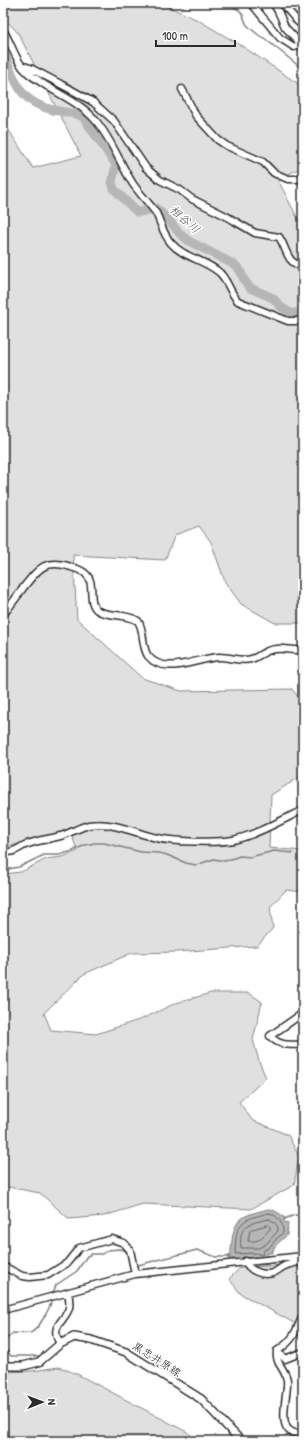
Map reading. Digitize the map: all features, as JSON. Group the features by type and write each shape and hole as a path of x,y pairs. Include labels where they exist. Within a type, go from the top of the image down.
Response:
{"main road":[{"name":"黒忠井原線","path":"3,1366 32,1364 39,1362 60,1344 74,1337 91,1340 126,1352 201,1399 241,1441"}],"street":[{"path":"251,3 280,38 294,47 298,46 298,41 285,27 278,10 273,3"},
{"path":"282,3 303,26"},
{"path":"3,30 21,66 28,74 82,107 92,116 109,140 133,185 152,209 171,243 178,250 219,273 238,301 288,321 303,321"},
{"path":"21,66 30,68 70,88 93,102 114,121 146,168 160,180 259,235 279,237 284,244 286,254 290,260 294,264 303,266"},
{"path":"182,89 196,116 218,140 227,146 263,162 274,173 288,179 303,179"},
{"path":"3,615 37,570 46,565 58,564 80,570 86,575 90,580 93,604 99,611 104,613 125,615 138,621 142,630 146,652 152,659 161,664 179,666 206,658 220,657 251,659 262,652 270,650 303,650"},
{"path":"3,851 13,852 26,845 64,835 93,824 123,828 170,840 233,840 303,810"},
{"path":"303,1013 270,1036 275,1042 303,1044"},
{"path":"3,1266 22,1276 30,1277 48,1275 67,1263 79,1248 112,1239 124,1243 130,1250 135,1274"},
{"path":"3,1310 135,1274 303,1256"},
{"path":"246,1261 247,1266 259,1273 266,1274 286,1265 303,1262"},
{"path":"60,1344 56,1334 59,1323 69,1309 68,1292"},
{"path":"303,1315 293,1338 287,1345 277,1351 276,1357 287,1380 283,1412 285,1422 288,1429 294,1432 303,1433"},
{"path":"277,1351 285,1360 303,1352"}],"shaded area":[{"path":"3,3 160,3 198,20 245,48 303,87 303,169 296,170 278,180 298,219 303,222 303,623 275,623 241,604 225,582 211,542 199,526 175,535 165,560 73,555 77,619 142,678 181,691 292,689 303,703 303,775 271,795 269,848 303,851 303,892 286,890 270,907 273,928 257,946 177,952 132,953 84,974 44,1013 51,1030 96,1034 142,1019 176,1003 211,993 249,993 262,1002 253,1040 266,1078 239,1102 252,1120 288,1135 299,1157 294,1185 251,1209 143,1204 104,1216 69,1219 40,1193 3,1186 3,874 21,872 46,859 62,857 78,851 69,830 11,846 3,844 3,121 33,168 81,156 18,33 3,17"},
{"path":"303,1263 303,1328 241,1294 229,1279 240,1268"},
{"path":"59,1367 77,1374 187,1432 198,1441 3,1441 3,1372 32,1371"}],"water":[{"path":"268,1209 280,1214 286,1219 284,1222 288,1223 287,1235 275,1246 272,1253 267,1253 268,1265 257,1265 256,1257 228,1259 228,1256 231,1255 232,1240 236,1225 239,1221 243,1217"}],"waterway":[{"path":"226,3 237,8 242,14 247,25 255,32 303,68"},
{"name":"相谷川","path":"3,50 19,88 32,101 53,110 72,113 83,117 116,165 112,182 114,189 137,212 156,208 167,218 180,234 189,241 235,265 240,270 244,280 250,288 273,298 281,307 291,313 303,313"},
{"path":"3,870 19,867 44,855 59,855 73,851 85,845 95,843 104,843 141,852 159,853 196,865 214,859 225,861 240,856 250,857 274,851 293,853"},
{"path":"284,1219 295,1215 303,1216"},
{"path":"54,1291 56,1285 77,1271 87,1256 92,1254 102,1254 108,1250 119,1249 124,1250 129,1254"},
{"path":"134,1258 138,1265 197,1250 216,1257 230,1257"},
{"path":"3,1342 13,1333 30,1333 33,1331 43,1319 52,1301"},
{"path":"3,1346 11,1356 39,1356"}]}
